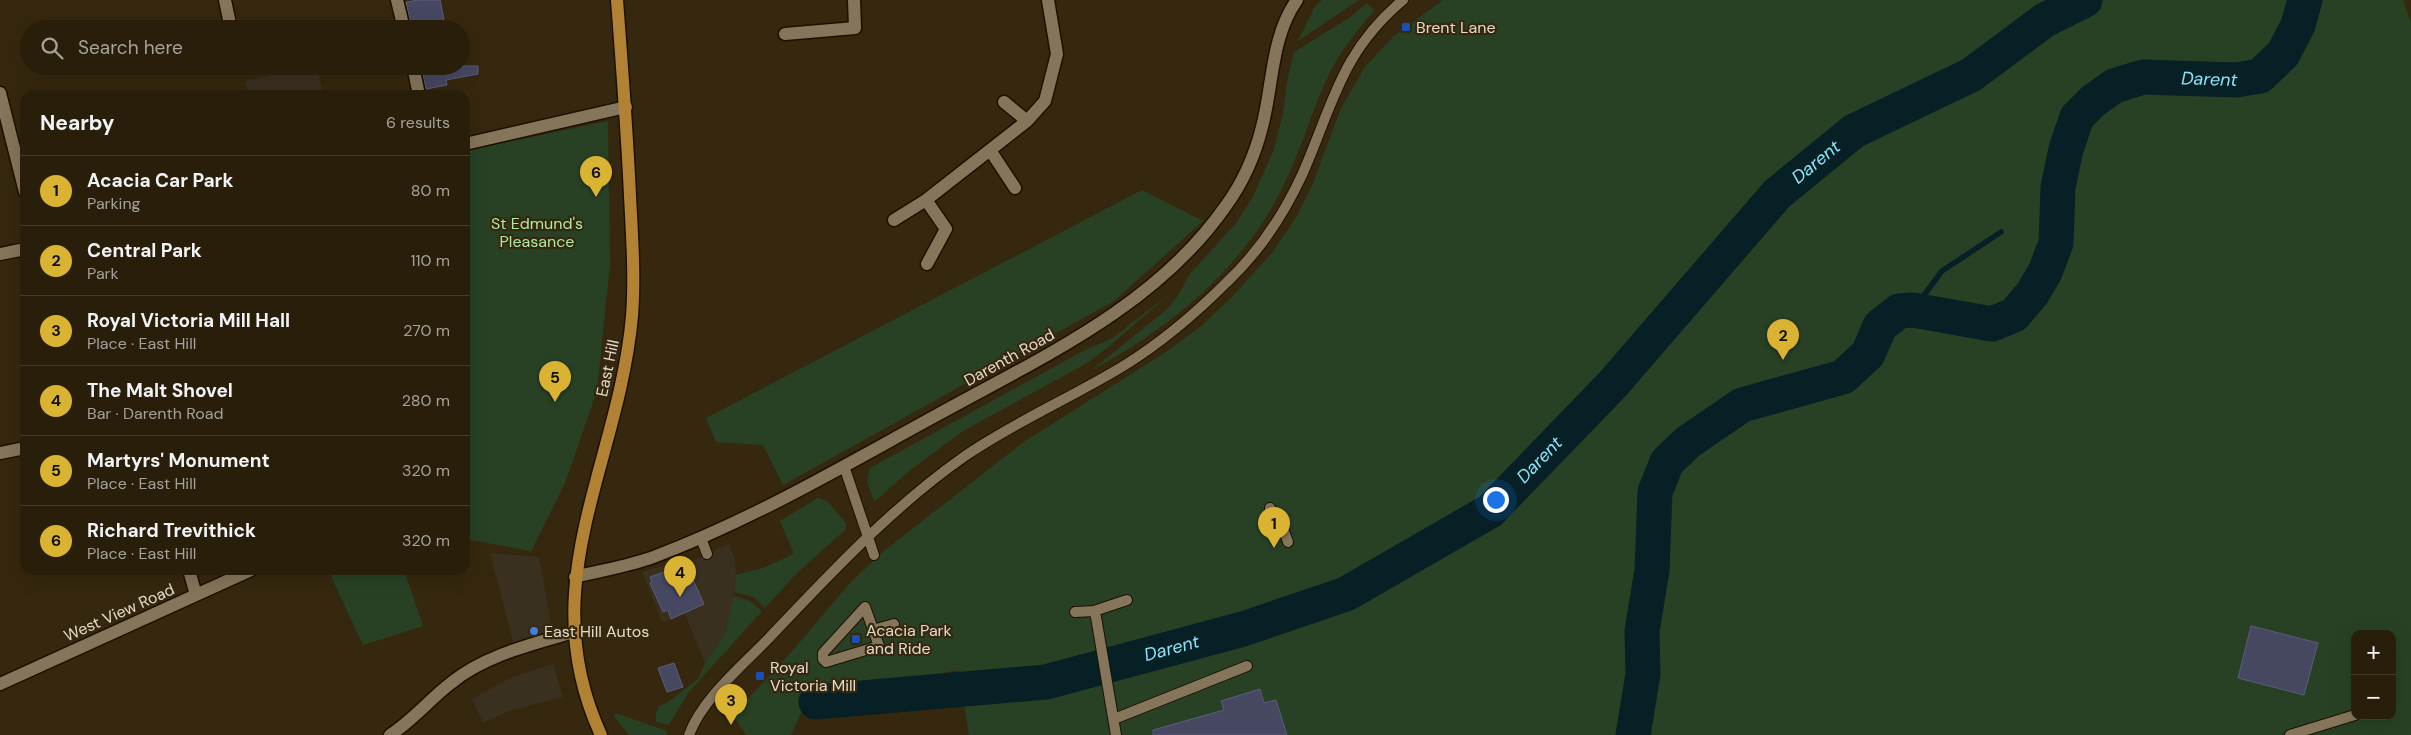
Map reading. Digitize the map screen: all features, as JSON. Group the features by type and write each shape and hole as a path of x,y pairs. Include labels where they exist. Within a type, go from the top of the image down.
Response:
{"main road":[{"name":"East Hill","path":"601,735 582,683 574,632 575,577 588,511 621,387 629,346 632,314 632,235 626,107 617,0"}],"street":[{"path":"225,0 229,20"},
{"path":"397,0 402,20"},
{"path":"785,34 856,28 854,0"},
{"name":"Darenth Road","path":"575,577 653,557 700,538 844,466 1108,318 1170,269 1226,206 1246,172 1262,127 1280,38 1291,9 1297,0"},
{"path":"894,220 926,200 1028,121 1045,101 1057,54 1049,5"},
{"path":"415,75 419,90"},
{"path":"0,93 20,172"},
{"path":"1004,102 1028,121"},
{"path":"470,143 626,107"},
{"path":"990,150 1015,188"},
{"path":"926,200 946,228 928,264"},
{"path":"0,254 20,250"},
{"path":"0,453 20,449"},
{"path":"190,575 196,596"},
{"name":"West View Road","path":"0,684 240,575"},
{"path":"390,735 412,719 451,682 478,665 574,632"}],"lane":[{"path":"689,735 704,707 734,674 868,537 920,490 966,455 1022,421 1128,363 1175,328 1229,281 1263,243 1284,210 1302,174 1337,86 1354,54 1379,22 1403,0"},
{"path":"844,466 874,556"},
{"path":"1270,508 1288,542"},
{"path":"700,538 707,554"},
{"path":"1075,612 1094,611 1128,600"},
{"path":"865,607 873,630 879,646 826,662 823,660 822,653 865,607"},
{"path":"1094,611 1116,735"},
{"path":"873,630 894,624"},
{"path":"1114,719 1247,666"},
{"path":"2290,735 2351,716"}],"shaded area":[{"path":"274,75 319,75 322,90 248,90 245,81"},
{"path":"728,544 735,558 736,575 732,606 725,633 705,663 685,614 662,622 642,572 677,561 680,567"},
{"path":"490,553 539,557 552,629 547,634 513,642"},
{"path":"553,664 563,697 509,711 483,723 472,699 510,678"}],"green space":[{"path":"1322,0 1359,0 1298,41 1314,8"},
{"path":"1443,0 2403,0 2411,23 2411,735 969,735 959,670 808,697 791,735 746,735 733,715 794,649 849,584 885,550 1025,441 1166,352 1201,326 1231,298 1272,253 1297,216 1313,183 1341,108 1365,67 1394,36"},
{"path":"1367,3 1374,11 1340,54 1331,70 1286,181 1262,223 1243,249 1222,274 1173,318 1147,337 1092,370 1166,310 1177,297 1189,275 1237,222 1253,196 1273,152 1283,114 1287,81 1294,52 1349,18"},
{"name":"St Edmund's Pleasance","path":"608,121 610,264 597,391 565,483 531,551 470,540 470,150"},
{"path":"1142,190 1203,221 1114,301 783,485 763,445 716,442 706,418"},
{"path":"1172,292 1087,363 963,431 909,471 874,502 867,481 870,468 1085,350 1111,339"},
{"path":"818,498 827,501 846,523 846,529 797,573 765,608 754,597 734,592 736,575 763,568 794,554 780,521"},
{"path":"330,575 406,575 423,626 363,645"},
{"path":"734,596 750,601 762,611 688,693 669,725 656,722 656,712 659,706 668,702 698,679 705,663 725,633"},
{"path":"615,713 667,731 666,735 629,735 614,716"}],"building":[{"path":"440,0 444,20 410,20 406,2"},
{"path":"470,66 478,66 478,74 446,80 447,85 426,89 423,75 470,75"},
{"path":"686,564 704,604 671,619 668,610 663,612 650,583 652,582 650,577"},
{"path":"2251,626 2318,643 2304,695 2238,678"},
{"path":"674,663 683,687 667,692 658,668"},
{"path":"1260,689 1264,703 1276,700 1287,735 1153,735 1153,730 1224,710 1221,701"}],"waterway":[{"name":"Darent","path":"816,702 1046,682 1243,629 1346,594 1490,511 1612,385 1777,194 1854,131 1971,75 2045,20 2085,0"},
{"name":"Darent","path":"1633,735 1643,674 1642,631 1652,570 1655,492 1667,462 1688,442 1742,405 1843,377 1868,354 1880,326 1899,311 1913,310 1992,324 2014,315 2032,294 2045,272 2056,243 2058,187 2066,149 2077,117 2093,101 2114,86 2143,77 2236,80 2260,76 2283,54 2298,25 2305,0"},
{"path":"1913,310 1942,271 2001,232"}],"place":[{"name":"Brent Lane","path":"1406,27"},
{"name":"Richard Trevithick","path":"596,197"},
{"name":"Central Park","path":"1783,360"},
{"name":"Martyrs' Monument","path":"555,402"},
{"name":"Acacia Car Park","path":"1274,548"},
{"name":"The Malt Shovel","path":"680,597"},
{"name":"East Hill Autos","path":"534,631"},
{"name":"Acacia Park and Ride","path":"856,639"},
{"name":"Royal Victoria Mill","path":"760,676"},
{"name":"Royal Victoria Mill Hall","path":"731,725"}]}
